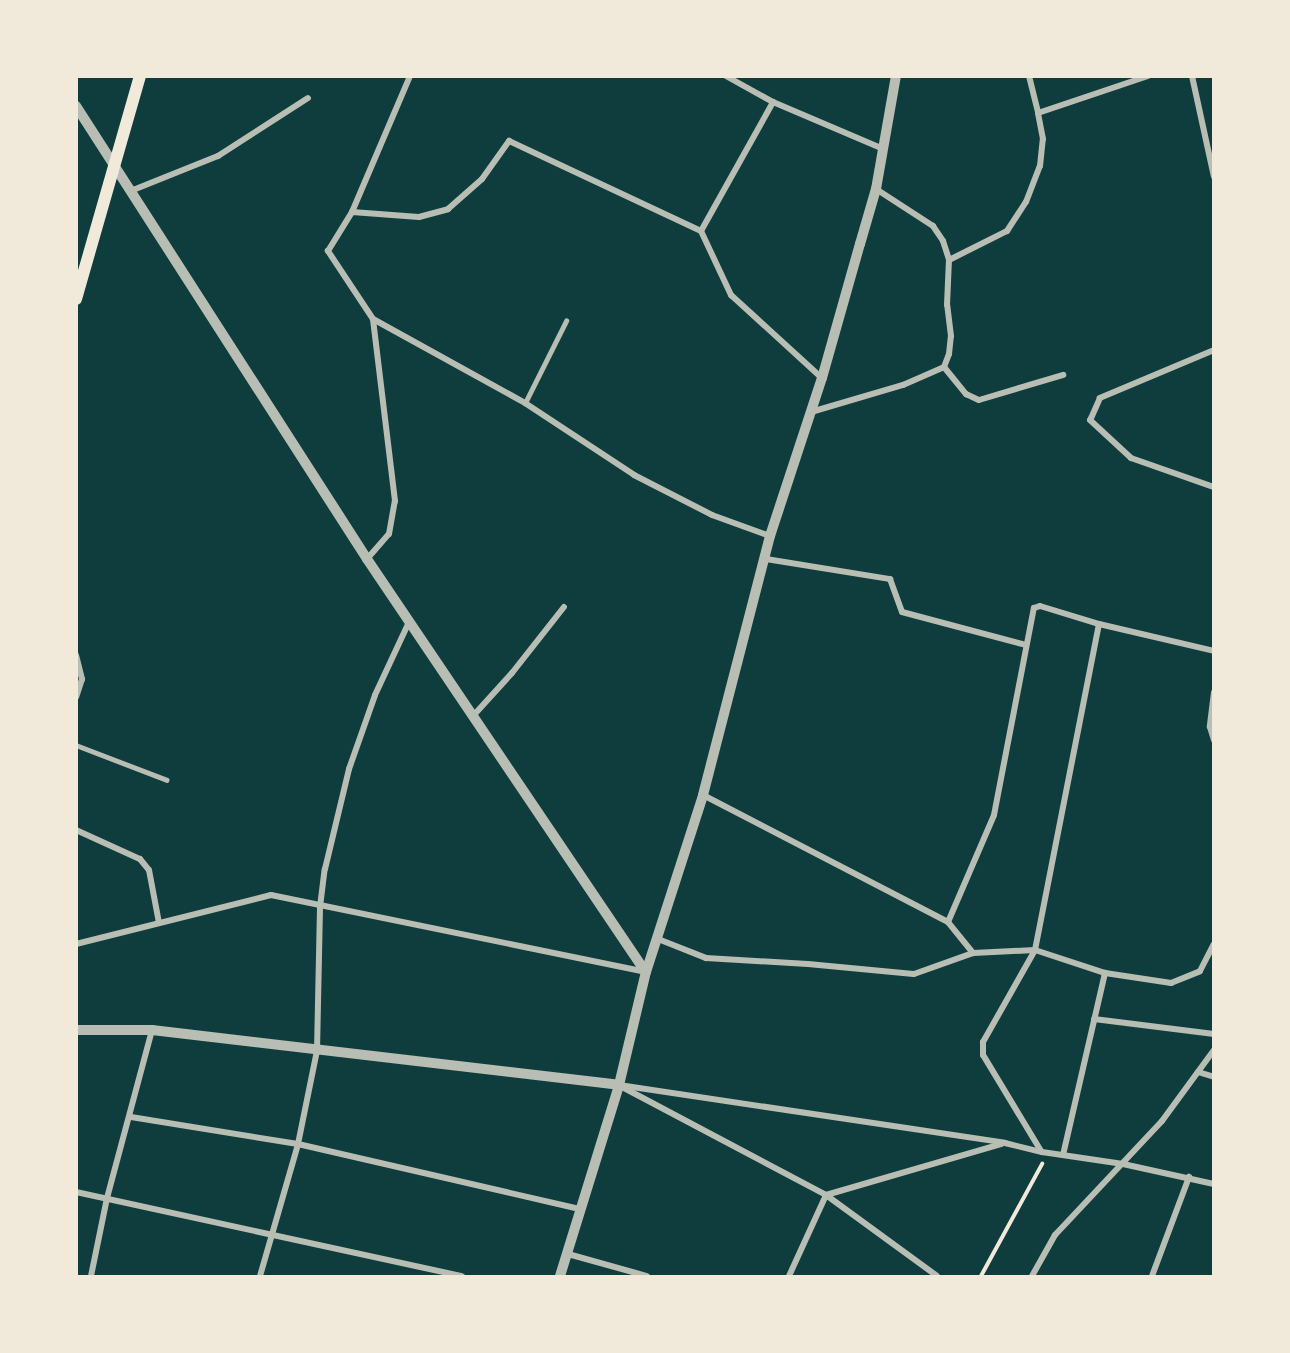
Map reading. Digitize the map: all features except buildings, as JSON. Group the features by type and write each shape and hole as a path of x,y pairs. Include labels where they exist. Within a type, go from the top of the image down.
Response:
{"main road":[{"path":"76,299 140,76"}],"street":[{"path":"367,559 389,534 395,501 373,319 328,251 352,213 410,76"},
{"path":"726,76 772,102 883,149"},
{"path":"560,1276 619,1085 646,972 703,795 766,560 770,536 822,378 876,189 896,76"},
{"path":"949,260 1007,231 1026,202 1040,166 1043,140 1029,76"},
{"path":"1038,113 1148,76"},
{"path":"1192,76 1214,177"},
{"path":"133,190 218,156 308,98"},
{"path":"701,231 772,102"},
{"path":"76,106 133,190 367,559 646,972"},
{"path":"352,213 419,217 448,209 482,179 509,141 701,231 731,295 822,378"},
{"path":"811,411 903,385 944,366 949,354 951,336 947,305 949,260 943,241 933,226 876,189"},
{"path":"373,319 525,403 634,475 712,515 770,536"},
{"path":"1214,350 1100,398 1090,420 1131,458 1214,487"},
{"path":"944,366 966,394 979,400 1063,375"},
{"path":"766,560 890,579 902,612 1026,645"},
{"path":"948,922 994,815 1034,608 1040,606 1099,624 1214,651"},
{"path":"473,716 512,673 564,607"},
{"path":"260,1276 298,1144 317,1051 320,907 325,869 349,769 375,695 409,622"},
{"path":"1045,1152 983,1055 983,1042 1035,950 1099,624"},
{"path":"76,655 82,679 76,697"},
{"path":"1214,692 1210,727 1214,740"},
{"path":"703,795 948,922 973,953"},
{"path":"76,830 140,859 149,870 159,923"},
{"path":"76,944 272,895 284,896 320,907 646,972"},
{"path":"658,939 706,958 808,964 914,974 973,953 1035,950 1105,973 1171,983 1200,971 1214,944"},
{"path":"1063,1155 1105,973"},
{"path":"1094,1019 1214,1034"},
{"path":"76,1029 152,1030 619,1085 1005,1143 1045,1152 1123,1164 1214,1184"},
{"path":"91,1276 107,1198 131,1117 152,1030"},
{"path":"1032,1276 1055,1235 1162,1121 1214,1050"},
{"path":"1198,1072 1214,1077"},
{"path":"619,1085 826,1195 937,1276"},
{"path":"131,1117 298,1144 580,1209"},
{"path":"789,1276 826,1195 1005,1143"},
{"path":"1152,1276 1189,1177"},
{"path":"76,1192 462,1276"},
{"path":"568,1254 647,1276"}],"lane":[{"path":"525,403 566,321"},
{"path":"76,745 167,780"}],"path":[{"path":"981,1276 1045,1152"}]}
